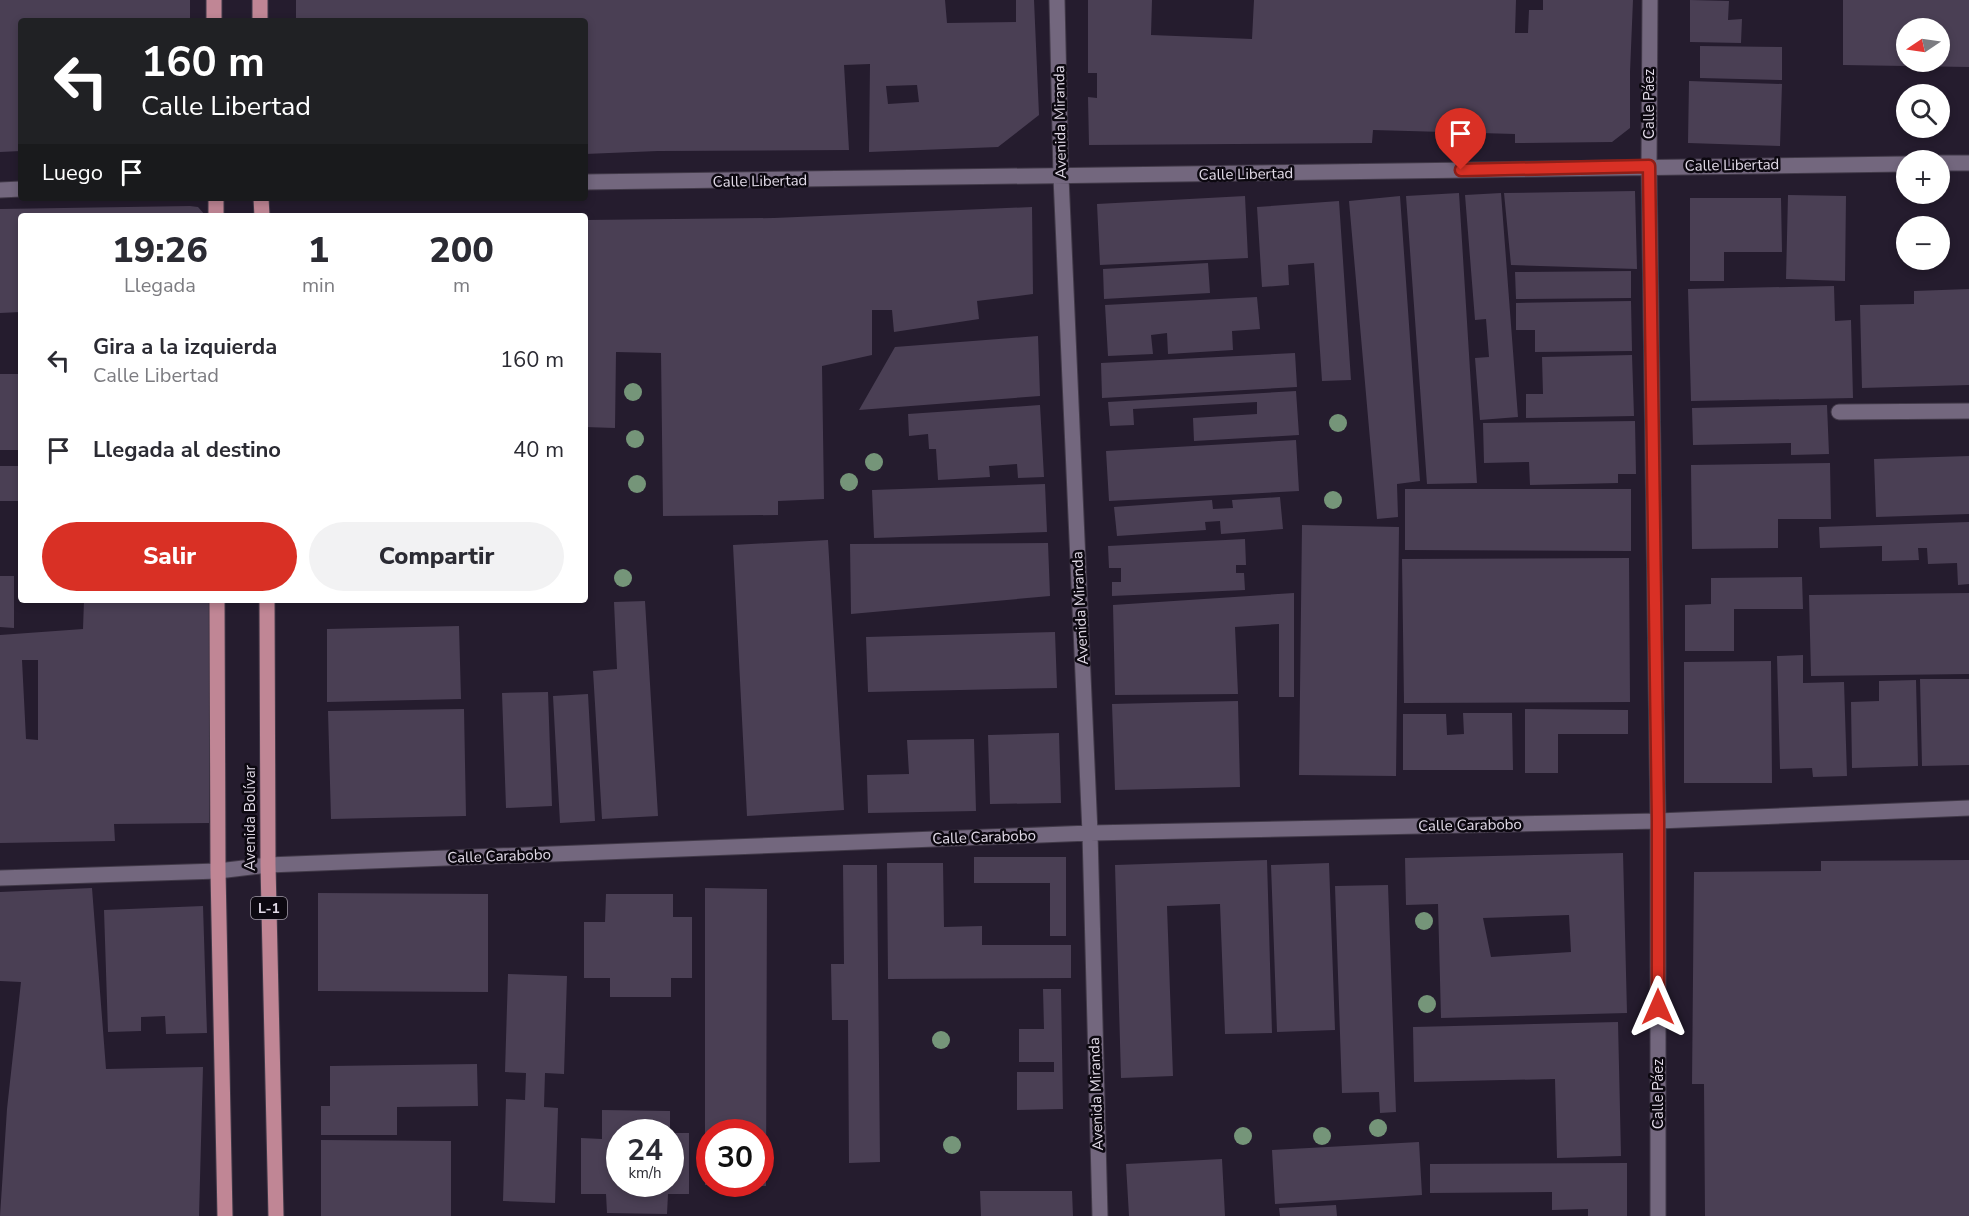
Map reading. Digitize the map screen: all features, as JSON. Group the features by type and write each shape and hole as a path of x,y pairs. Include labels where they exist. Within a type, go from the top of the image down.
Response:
{"main road":[{"path":"214,0 214,18"},
{"path":"260,0 260,18"},
{"path":"217,603 218,871 225,1216"},
{"name":"Avenida Bolívar","path":"267,603 268,866 276,1216"}],"street":[{"name":"Avenida Miranda","path":"1057,0 1061,177 1090,833 1100,1216"},
{"name":"Calle Páez","path":"1650,0 1649,166 1658,821 1658,1216"},
{"path":"1950,163 1969,163"},
{"name":"Calle Libertad","path":"588,183 1896,164"},
{"path":"0,190 18,189"},
{"path":"1839,412 1969,411"},
{"name":"Calle Carabobo","path":"0,878 218,871 268,866 1090,833 1658,821 1969,808"}],"building":[{"path":"0,0 190,0 190,18 18,18 18,151 0,152"},
{"path":"296,0 945,0 947,23 1016,22 1016,0 1034,0 1039,115 998,147 869,152 870,64 844,65 849,150 658,151 588,154 588,18 296,18","holes":["917,85 919,102 888,104 886,86"]},
{"path":"1088,0 1152,0 1151,35 1252,39 1254,0 1516,0 1515,33 1528,33 1529,10 1543,10 1543,0 1633,0 1630,128 1612,142 1515,143 1515,134 1373,130 1372,143 1089,145 1088,97 1097,98 1097,73 1088,73"},
{"path":"1690,0 1729,1 1728,20 1742,19 1741,43 1690,42"},
{"path":"1843,0 1969,0 1969,67 1950,67 1950,18 1896,18 1896,66 1843,65"},
{"path":"1700,46 1782,47 1782,80 1700,78"},
{"path":"1689,81 1782,84 1780,146 1688,143"},
{"path":"1635,191 1637,269 1511,265 1504,193"},
{"path":"1459,193 1477,483 1427,484 1406,196"},
{"path":"1501,193 1518,417 1480,420 1475,358 1489,357 1486,319 1475,320 1465,195"},
{"path":"1788,195 1846,196 1845,281 1786,279"},
{"path":"1245,196 1248,258 1100,265 1097,204"},
{"path":"1400,196 1420,481 1397,484 1398,517 1377,519 1349,201"},
{"path":"1690,198 1781,198 1782,252 1724,252 1724,281 1690,281"},
{"path":"1339,201 1351,380 1322,381 1314,263 1288,265 1289,285 1262,287 1257,207"},
{"path":"190,206 198,207 203,213 18,213 18,312 0,313 0,209"},
{"path":"1032,207 1033,294 977,301 979,319 894,332 892,310 872,310 872,355 822,366 824,499 778,501 778,515 663,516 661,353 616,352 615,428 588,427 588,220 774,218"},
{"path":"1208,263 1210,293 1104,299 1103,269"},
{"path":"1631,271 1631,298 1516,299 1515,272"},
{"path":"1834,286 1835,321 1851,320 1853,398 1691,401 1688,289"},
{"path":"1969,289 1969,385 1862,388 1860,305 1914,304 1914,291"},
{"path":"1257,297 1260,329 1232,331 1233,350 1168,354 1167,333 1151,335 1153,354 1108,356 1105,305"},
{"path":"1631,301 1632,351 1535,352 1535,330 1516,330 1516,303"},
{"path":"1038,336 1040,396 859,410 895,347"},
{"path":"1295,353 1297,387 1102,398 1101,363"},
{"path":"1632,355 1634,416 1526,418 1526,394 1543,394 1542,357"},
{"path":"0,374 18,374 18,450 0,450"},
{"path":"1296,391 1299,435 1194,441 1193,418 1257,414 1257,402 1133,409 1134,425 1110,426 1108,402"},
{"path":"1040,405 1044,477 1018,478 1017,464 989,466 990,477 938,480 936,449 929,449 928,434 909,436 908,414"},
{"path":"1827,405 1829,454 1791,455 1791,443 1693,445 1692,408"},
{"path":"1635,421 1636,474 1618,474 1618,483 1530,485 1529,462 1484,463 1483,423"},
{"path":"1296,440 1299,491 1109,501 1106,451"},
{"path":"1969,456 1969,514 1876,517 1874,459"},
{"path":"1830,463 1831,519 1778,519 1778,548 1692,549 1691,465"},
{"path":"0,466 18,466 18,501 0,501"},
{"path":"1045,484 1047,532 874,538 872,490"},
{"path":"1405,489 1631,489 1631,551 1405,550"},
{"path":"1280,497 1283,529 1221,534 1220,521 1205,522 1206,530 1117,536 1114,507 1212,500 1213,509 1233,508 1232,500"},
{"path":"1969,522 1969,584 1958,585 1957,563 1928,564 1927,548 1918,548 1919,560 1882,561 1882,546 1820,548 1819,527"},
{"path":"1302,525 1399,527 1396,776 1299,775"},
{"path":"1245,539 1246,565 1236,565 1236,573 1244,573 1245,590 1112,596 1112,582 1121,582 1121,568 1109,568 1108,546"},
{"path":"828,540 844,810 747,816 733,545"},
{"path":"1048,543 1050,596 851,614 850,544"},
{"path":"1629,558 1630,702 1404,703 1402,559"},
{"path":"0,576 14,576 14,628 0,627"},
{"path":"1802,577 1803,609 1734,609 1734,651 1685,651 1685,605 1711,604 1711,578"},
{"path":"1294,593 1294,697 1279,697 1279,624 1235,627 1238,694 1115,695 1113,605"},
{"path":"1969,593 1969,674 1811,676 1809,595"},
{"path":"645,601 658,816 602,819 593,671 617,669 614,602"},
{"path":"84,603 209,603 209,823 114,824 115,841 0,843 0,635 83,629","holes":["22,660 38,660 38,740 26,739"]},
{"path":"459,626 461,699 327,702 327,629"},
{"path":"1055,632 1057,688 868,692 866,637"},
{"path":"1803,655 1803,683 1844,682 1847,776 1813,777 1812,768 1780,769 1777,656"},
{"path":"1771,661 1772,783 1684,783 1684,662"},
{"path":"1920,679 1969,679 1969,765 1922,766"},
{"path":"1916,680 1918,766 1852,768 1851,702 1879,701 1879,681"},
{"path":"548,692 552,806 506,808 502,693"},
{"path":"588,694 595,821 560,823 553,696"},
{"path":"1238,701 1240,787 1115,790 1112,704"},
{"path":"464,709 466,816 331,819 328,711"},
{"path":"1525,709 1628,710 1628,734 1558,734 1558,773 1525,773"},
{"path":"1463,713 1512,713 1513,770 1403,770 1403,714 1446,714 1447,735 1464,734"},
{"path":"1059,733 1061,803 990,804 988,735"},
{"path":"974,739 976,811 868,813 867,775 909,774 907,740"},
{"path":"1623,853 1627,1013 1441,1018 1438,904 1406,905 1405,858","holes":["1569,915 1571,952 1491,957 1483,918"]},
{"path":"974,857 1066,857 1066,936 1050,936 1050,883 974,883"},
{"path":"1267,860 1272,1033 1225,1034 1220,904 1167,906 1173,1076 1121,1078 1115,865"},
{"path":"1969,860 1969,1216 1705,1216 1704,1084 1692,1084 1694,872 1821,871 1821,861"},
{"path":"887,863 943,863 944,927 982,926 982,945 1071,945 1071,978 888,979"},
{"path":"1329,863 1335,1030 1277,1032 1271,865"},
{"path":"843,865 877,865 880,1162 849,1163 848,1020 832,1020 831,964 844,964"},
{"path":"1388,885 1396,1112 1380,1113 1379,1092 1342,1093 1335,886"},
{"path":"92,888 106,1069 203,1067 199,1216 0,1216 7,1109 21,982 0,981 0,892"},
{"path":"705,888 767,889 766,1119 705,1119"},
{"path":"318,893 488,894 488,992 318,991"},
{"path":"606,894 673,894 673,917 692,917 692,978 671,978 671,997 610,997 610,978 584,978 584,922 605,922"},
{"path":"203,906 207,1033 166,1034 165,1016 141,1017 141,1031 108,1032 104,910"},
{"path":"508,974 567,976 564,1074 545,1073 544,1107 558,1108 555,1203 503,1201 506,1099 525,1100 526,1073 505,1072"},
{"path":"1043,989 1061,989 1063,1109 1017,1110 1017,1072 1054,1072 1054,1062 1019,1062 1019,1029 1044,1029"},
{"path":"1618,1022 1621,1156 1557,1158 1555,1079 1414,1082 1413,1027"},
{"path":"477,1064 478,1106 397,1107 397,1135 321,1135 321,1106 330,1106 330,1066"},
{"path":"602,1110 670,1111 670,1119 606,1119 606,1194 581,1194 581,1138 602,1139"},
{"path":"684,1133 689,1133 689,1194 684,1194"},
{"path":"321,1140 451,1141 451,1216 321,1216"},
{"path":"1419,1142 1422,1195 1275,1204 1272,1150"},
{"path":"1222,1159 1225,1216 1129,1216 1126,1164"},
{"path":"1627,1163 1627,1216 1588,1216 1588,1209 1552,1210 1552,1192 1430,1193 1430,1164"},
{"path":"980,1191 1072,1191 1073,1216 981,1216"},
{"path":"606,1197 668,1197 667,1214 607,1213"},
{"path":"1336,1205 1337,1216 1280,1216 1279,1208"}],"route":[{"path":"1461,170 1649,166 1658,821 1658,1007"}]}
